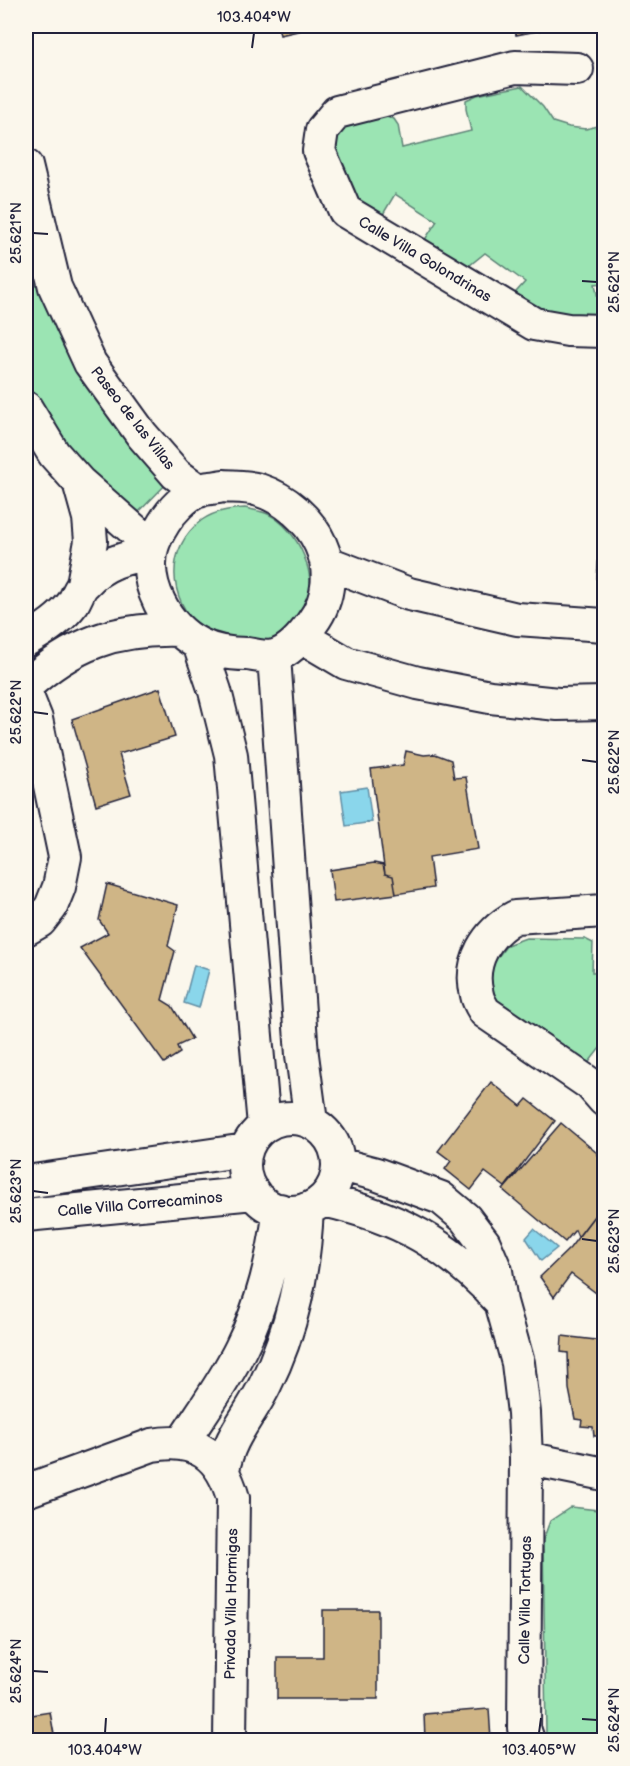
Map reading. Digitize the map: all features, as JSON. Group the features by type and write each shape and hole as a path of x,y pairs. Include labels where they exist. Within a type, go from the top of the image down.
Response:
{"street":[{"name":"Calle Villa Golondrinas","path":"577,69 515,67 337,112 322,130 319,151 345,212 534,324 568,330 604,331"},
{"name":"Paseo de las Villas","path":"26,166 55,287 90,363 142,435 176,474 199,490"},
{"path":"26,408 54,454 79,482 152,550"},
{"path":"79,482 89,518 91,540 78,594 107,636"},
{"path":"26,686 46,668 75,649 107,636 154,629 189,637 218,651 274,656 302,637 318,615 327,590 328,563 316,535 299,513 280,499 257,489 223,486 199,490 168,516 152,550 151,574 156,595 165,613 189,637 215,691 231,755 255,1138 245,1173 254,1193 270,1207 303,1206"},
{"path":"26,640 54,622 100,570 114,562 152,550"},
{"path":"328,563 409,594 517,620 604,625"},
{"path":"302,637 346,663 418,683 490,697 558,704 604,703"},
{"path":"274,656 302,1055 311,1122"},
{"path":"26,694 36,719 65,857 59,887 51,907 40,921 26,929"},
{"path":"604,911 515,917 503,923 489,937 480,952 475,973 477,995 485,1012 590,1084 604,1100"},
{"path":"26,1182 134,1167 255,1138 275,1121 287,1118 311,1122 322,1130 331,1139 338,1164 331,1189 303,1206 273,1258 260,1305 241,1349 182,1443 152,1445 26,1491"},
{"name":"Calle Villa Tortugas","path":"338,1164 386,1177 441,1198 465,1218 484,1243 496,1271 501,1302 518,1363 524,1413 526,1458 524,1728 528,1740"},
{"path":"134,1167 141,1204"},
{"name":"Calle Villa Correcaminos","path":"26,1215 254,1193"},
{"path":"421,1234 441,1198"},
{"path":"223,1470 230,1442 257,1402 278,1359 291,1323 306,1247 303,1206"},
{"name":"Calle Villa Tortugas","path":"303,1206 357,1207 421,1234 478,1276 501,1302"},
{"path":"241,1349 278,1359"},
{"name":"Privada Villa Hormigas","path":"182,1443 204,1452 223,1470 233,1498 230,1740"},
{"path":"526,1458 604,1474"}],"green space":[{"path":"522,86 543,107 553,122 586,129 604,124 604,283 595,284 601,315 566,320 508,301 525,282 485,253 470,265 463,266 426,244 426,238 437,221 395,194 379,221 339,182 334,140 345,128 369,118 394,119 398,125 402,148 471,131 466,100 477,95"},
{"path":"26,166 55,287 176,474 127,524 26,408"},
{"path":"245,508 266,513 279,521 297,542 308,569 309,597 302,615 284,633 268,644 233,640 208,633 190,616 177,589 176,559 181,544 190,531 212,514"},
{"path":"526,938 585,939 593,943 592,972 604,972 604,1043 586,1066 499,1007 491,984 494,962 507,945"},
{"path":"571,1507 598,1510 599,1533 604,1533 604,1740 551,1740 546,1733 543,1540 550,1521"}],"water":[{"path":"367,787 372,822 346,826 341,791"},
{"path":"194,965 209,970 199,1008 184,1003"},
{"path":"534,1229 557,1248 541,1261 526,1238"}],"building":[{"path":"278,26 316,26 316,27 280,35"},
{"path":"514,26 562,26 516,35"},
{"path":"602,510 604,510 604,579 597,579"},
{"path":"160,688 175,737 119,754 131,794 96,805 72,719"},
{"path":"406,751 424,755 435,754 451,760 454,778 466,777 478,849 429,857 433,888 396,894 393,876 385,874 371,769 403,765"},
{"path":"374,863 383,865 385,874 393,876 396,894 334,902 330,870"},
{"path":"107,884 178,905 168,946 175,951 162,1000 172,1006 192,1039 177,1046 180,1053 164,1063 80,948 108,933 99,920"},
{"path":"491,1082 521,1106 527,1099 555,1121 505,1187 485,1172 471,1190 445,1169 451,1161 438,1151"},
{"path":"561,1123 597,1153 604,1166 604,1203 578,1237 575,1230 565,1242 503,1190"},
{"path":"604,1203 604,1299 571,1274 554,1297 540,1277 570,1248"},
{"path":"562,1336 604,1341 604,1436 594,1436 593,1427 581,1426 582,1420 575,1419 569,1389 568,1353 561,1352"},
{"path":"323,1610 378,1610 378,1699 277,1699 277,1657 323,1657"},
{"path":"489,1709 491,1740 425,1740 424,1714"},
{"path":"50,1712 55,1740 26,1740 26,1716"}]}
